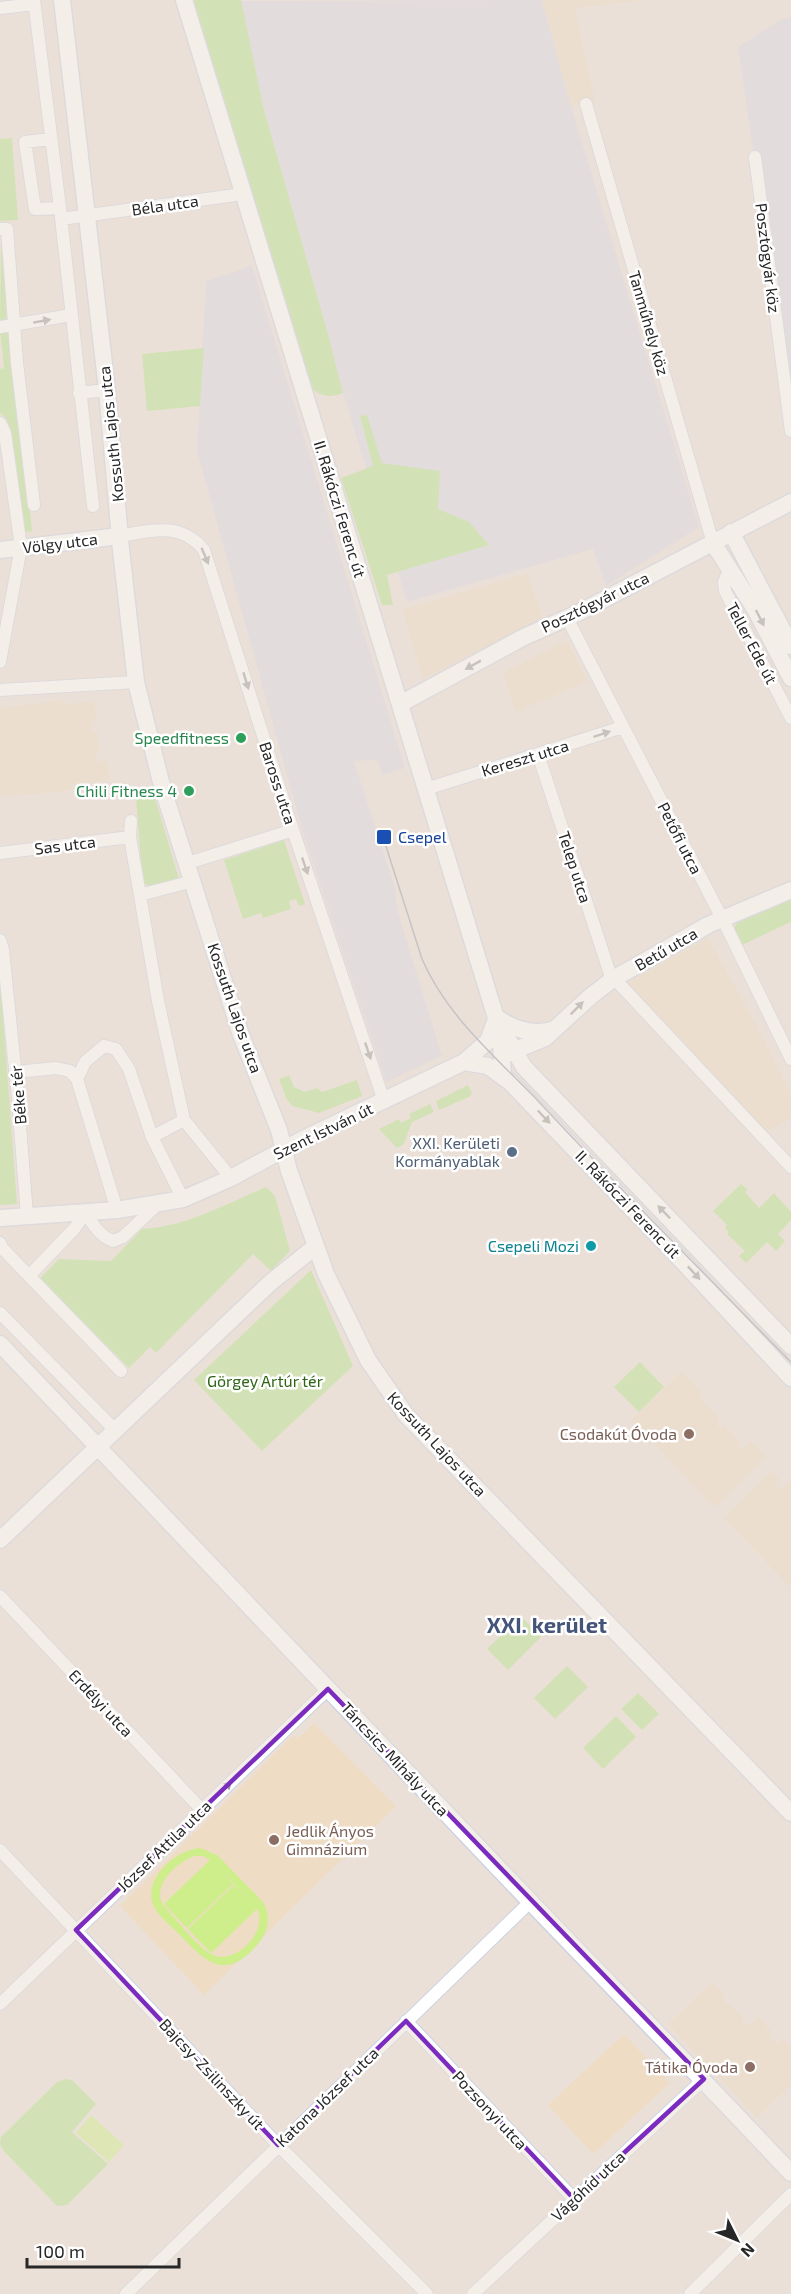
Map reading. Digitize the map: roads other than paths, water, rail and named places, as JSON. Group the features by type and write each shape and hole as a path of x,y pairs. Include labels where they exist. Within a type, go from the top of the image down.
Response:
{"street":[{"name":"Kossuth Lajos utca","path":"62,0 107,390 136,682 162,786 241,1035 279,1130 326,1274 354,1336 406,1415 791,1813"},
{"name":"II. Rákóczi Ferenc út","path":"184,0 508,1053 536,1079 791,1346"},
{"name":"Kossuth Lajos utca","path":"34,2 93,506"},
{"path":"0,8 34,2"},
{"name":"Tanműhely köz","path":"586,104 713,543"},
{"name":"Béla utca","path":"50,139 25,142 35,209 86,215 243,194"},
{"name":"Posztógyár köz","path":"755,157 791,431"},
{"path":"0,229 7,229 14,326 34,505"},
{"path":"0,327 71,315"},
{"path":"80,393 107,390"},
{"path":"0,423 5,433 4,456 21,547 0,662"},
{"path":"4,456 27,453"},
{"name":"Posztógyár utca","path":"400,704 532,633 567,618 791,502"},
{"name":"Baross utca","path":"120,536 159,530 177,531 189,536 204,550 293,830 384,1101"},
{"name":"Teller Ede út","path":"731,532 791,646"},
{"name":"Völgy utca","path":"0,550 120,536"},
{"name":"Teller Ede út","path":"713,543 755,609 791,678"},
{"name":"Teller Ede út","path":"730,568 724,582 725,591 791,718"},
{"name":"Petőfi utca","path":"567,618 722,919 791,1059"},
{"path":"0,690 136,682"},
{"name":"Kereszt utca","path":"426,789 623,727"},
{"name":"Telep utca","path":"538,754 607,969 613,979"},
{"path":"131,821 130,837 158,1001 184,1120 231,1178"},
{"path":"188,862 293,830"},
{"name":"Sas utca","path":"0,853 130,837"},
{"path":"140,895 194,881"},
{"name":"Betű utca","path":"508,1053 537,1042 613,979 722,919 791,890"},
{"name":"Béke tér","path":"0,940 16,1072 27,1216"},
{"path":"613,979 791,1167"},
{"path":"496,1018 516,1029 533,1033 555,1029"},
{"name":"Szent István út","path":"464,1062 488,1041 496,1018"},
{"path":"536,1079 532,1070 531,1058 537,1042"},
{"path":"77,1079 85,1062 98,1050 104,1046 114,1047 129,1069 152,1137 183,1200"},
{"name":"II. Rákóczi Ferenc út","path":"508,1053 503,1076 684,1263 791,1378"},
{"name":"Szent István út","path":"0,1218 117,1210 183,1200 464,1062 508,1053"},
{"path":"464,1062 488,1066 503,1076"},
{"path":"16,1072 56,1068 69,1071 77,1079 117,1210"},
{"path":"152,1137 184,1120"},
{"path":"29,1276 74,1229 86,1213 105,1238 113,1241 123,1237 157,1205"},
{"path":"0,1243 2,1248 121,1371"},
{"path":"0,1540 270,1284 316,1246"},
{"path":"0,1313 115,1430"},
{"name":"Táncsics Mihály utca","path":"0,1344 530,1902 704,2079 791,2173"},
{"name":"Erdélyi utca","path":"0,1596 202,1810"},
{"name":"József Attila utca","path":"0,2004 328,1689"},
{"name":"Bajcsy-Zsilinszky út","path":"0,1850 278,2145 427,2294"},
{"name":"Katona József utca","path":"126,2294 530,1902"},
{"name":"Pozsonyi utca","path":"406,2021 574,2199"},
{"name":"Vágóhíd utca","path":"473,2294 704,2079"},
{"path":"690,2294 791,2194"}],"tram line":[{"path":"383,837 422,959 445,1000 490,1053 791,1362"}],"place":[{"name":"Speedfitness","path":"241,738"},
{"name":"Chili Fitness 4","path":"189,791"},
{"name":"Csepel","path":"384,837"},
{"name":"XXI. Kerületi Kormányablak","path":"512,1152"},
{"name":"Csepeli Mozi","path":"591,1246"},
{"name":"Csodakút Óvoda","path":"689,1434"},
{"name":"Jedlik Ányos Gimnázium","path":"274,1840"},
{"name":"Tátika Óvoda","path":"750,2067"}],"district":[{"name":"XXI. kerület","path":"547,1625"}],"park label":[{"name":"Görgey Artúr tér","path":"265,1381"}]}
